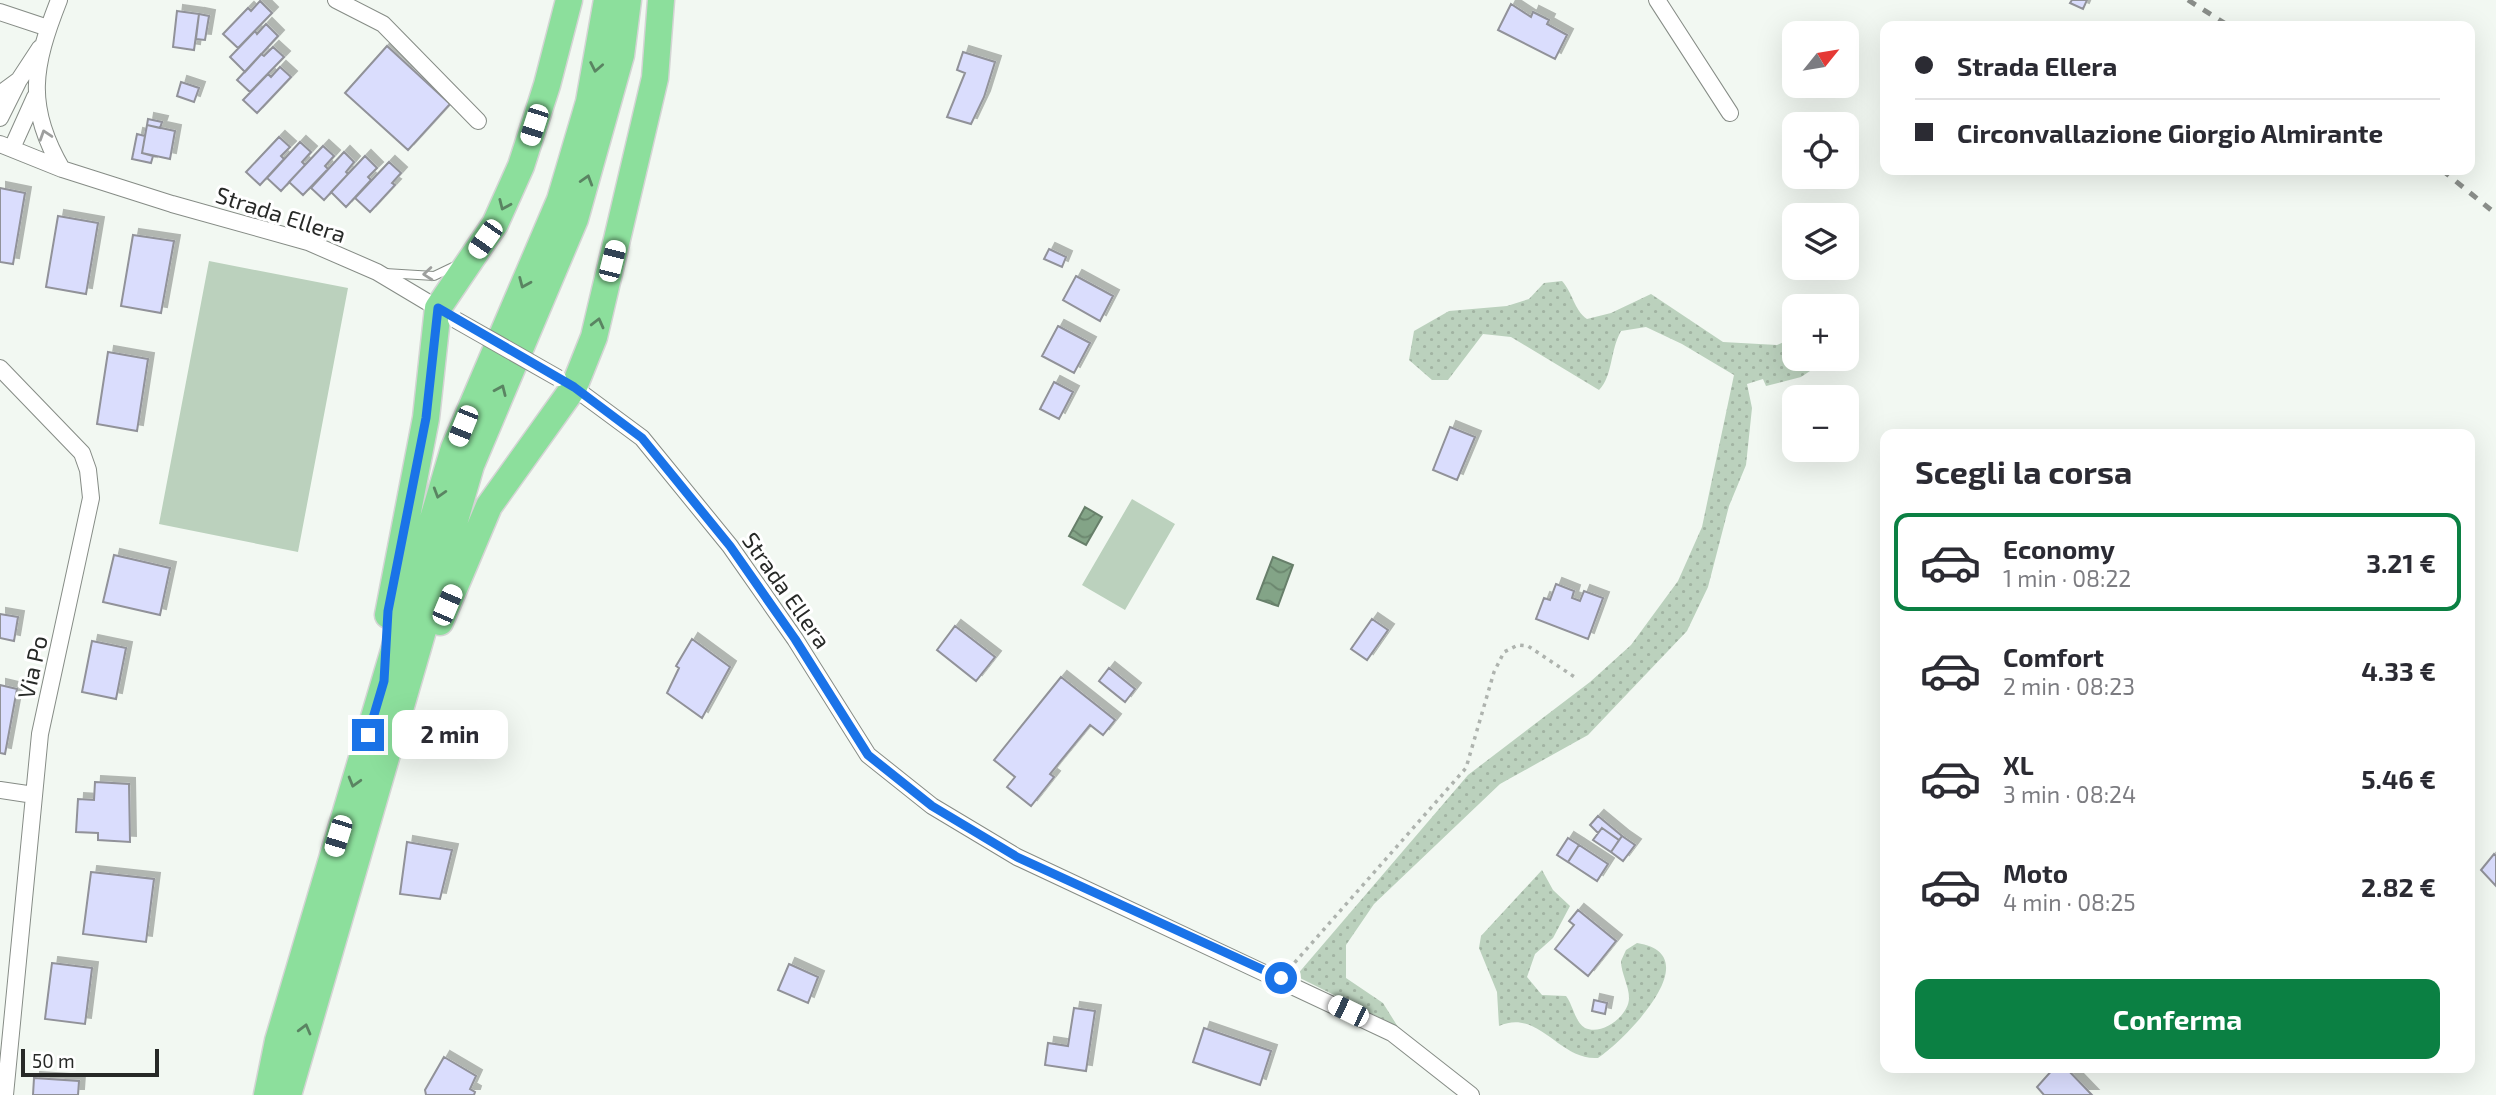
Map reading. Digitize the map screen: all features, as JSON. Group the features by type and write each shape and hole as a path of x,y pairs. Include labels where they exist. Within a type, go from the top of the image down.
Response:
{"highway":[{"path":"396,679 388,611 447,314 474,254 495,223 521,166 547,85 569,0"},
{"path":"288,1095 454,448 560,200 589,102 607,0"},
{"path":"267,1095 278,1041 396,679 471,465 575,219 621,55 628,0"},
{"path":"396,679 437,630 489,506 594,337 655,78 661,0"}],"street":[{"path":"6,146 35,97 46,36 59,0"},
{"path":"336,0 383,24 478,121"},
{"path":"1657,0 1730,113"},
{"path":"0,12 46,36"},
{"path":"0,118 46,36"},
{"path":"0,94 19,80"},
{"path":"35,97 43,130 62,169"},
{"name":"Strada Ellera","path":"6,146 62,169 172,204 308,242 377,272 566,382 642,438 696,504 795,639 868,755 932,806 1017,857 1281,978 1392,1033 1471,1095"},
{"name":"Via Po","path":"0,368 82,453 91,485 91,498 40,734 5,1095"},
{"path":"0,790 34,795"}],"lane":[{"path":"377,272 434,276 474,254"}],"path":[{"path":"1281,978 1466,768 1494,672 1504,652 1518,645 1528,646 1576,678"}],"shaded area":[{"path":"209,261 348,288 298,552 159,524"},
{"path":"1562,281 1579,311 1587,319 1611,313 1651,294 1723,342 1777,345 1782,343 1782,371 1810,371 1801,377 1766,386 1763,379 1747,384 1752,408 1746,465 1729,506 1708,587 1687,631 1588,735 1500,784 1374,904 1346,945 1346,978 1383,1003 1398,1027 1296,976 1468,775 1590,682 1631,645 1678,581 1702,527 1734,375 1682,344 1646,327 1621,331 1607,378 1599,390 1511,337 1483,334 1448,380 1432,380 1409,360 1414,331 1449,311 1507,306 1529,299 1544,283"},
{"path":"1132,499 1175,524 1125,610 1082,585"},
{"path":"1542,870 1553,890 1570,906 1553,938 1535,954 1527,977 1542,995 1566,996 1585,1028 1592,1030 1607,1027 1625,1011 1629,998 1621,961 1626,950 1637,943 1657,950 1666,963 1664,979 1655,998 1626,1034 1598,1058 1584,1057 1572,1052 1526,1024 1513,1022 1499,1026 1497,992 1479,948 1481,936"}],"water":[{"path":"1085,507 1102,517 1086,545 1069,536"},
{"path":"1273,557 1293,565 1278,606 1257,599"}],"building":[{"path":"2072,0 2087,0 2083,9 2070,3"},
{"path":"260,1 272,13 238,48 223,34 248,8 251,11"},
{"path":"1511,4 1531,17 1533,12 1549,20 1547,24 1567,35 1555,59 1498,30"},
{"path":"177,11 199,14 194,50 173,47"},
{"path":"199,14 209,16 205,40 196,39"},
{"path":"266,24 278,36 245,72 230,57 255,31 257,34"},
{"path":"387,46 450,104 408,150 345,93"},
{"path":"273,47 284,57 250,92 237,80 261,54 264,56"},
{"path":"963,52 995,62 984,97 971,124 947,117 965,73 957,70"},
{"path":"280,67 291,77 257,113 243,100 268,74 271,77"},
{"path":"181,82 199,88 194,102 177,96"},
{"path":"148,119 162,122 160,128 147,125"},
{"path":"147,125 175,131 170,159 142,153"},
{"path":"137,134 145,136 142,153 153,156 151,163 132,159"},
{"path":"279,137 290,147 281,156 284,159 260,185 246,172"},
{"path":"300,142 311,152 302,162 305,165 281,191 267,178"},
{"path":"323,146 334,156 325,166 328,169 303,195 289,182"},
{"path":"344,152 354,162 346,172 348,174 324,200 311,188"},
{"path":"365,156 377,168 368,177 371,180 346,207 331,192"},
{"path":"389,162 401,173 392,183 395,185 370,212 355,198"},
{"path":"0,188 25,193 13,264 0,262"},
{"path":"58,216 98,223 86,294 46,287"},
{"path":"133,235 174,241 161,313 121,306"},
{"path":"1049,249 1066,257 1062,267 1044,259"},
{"path":"1076,276 1113,296 1100,321 1063,300"},
{"path":"1058,326 1090,343 1074,373 1042,356"},
{"path":"108,352 148,359 137,431 97,424"},
{"path":"1054,382 1073,392 1059,419 1040,409"},
{"path":"1450,427 1475,437 1457,480 1433,470"},
{"path":"114,555 170,568 160,615 103,602"},
{"path":"1556,584 1574,591 1572,598 1580,601 1584,591 1603,598 1588,639 1536,619 1544,598 1550,600"},
{"path":"0,614 18,617 14,641 0,638"},
{"path":"1372,619 1388,630 1367,660 1351,649"},
{"path":"955,626 995,657 976,681 937,650"},
{"path":"692,639 730,667 702,718 667,693 679,668 676,666"},
{"path":"92,641 126,648 116,699 82,692"},
{"path":"1109,668 1135,689 1125,702 1099,681"},
{"path":"1061,677 1115,720 1103,735 1090,725 1050,774 1054,777 1031,806 1007,787 1015,777 994,760"},
{"path":"0,685 17,689 5,754 0,753"},
{"path":"95,782 129,784 130,842 98,840 98,833 76,832 78,799 94,800"},
{"path":"1598,816 1622,836 1619,840 1602,828 1598,833 1590,825"},
{"path":"1602,828 1619,840 1611,852 1593,840"},
{"path":"1622,836 1635,845 1623,861 1611,852"},
{"path":"1568,838 1579,845 1568,862 1557,855"},
{"path":"407,842 452,850 440,899 400,894"},
{"path":"1579,845 1608,864 1597,881 1568,862"},
{"path":"2494,854 2496,856 2496,886 2481,870"},
{"path":"91,872 154,879 146,942 83,934"},
{"path":"1578,910 1616,941 1588,976 1555,949 1574,925 1569,921"},
{"path":"52,963 92,968 85,1024 45,1019"},
{"path":"789,964 818,977 808,1003 778,990"},
{"path":"1594,1000 1607,1003 1605,1014 1592,1011"},
{"path":"1074,1008 1095,1011 1086,1071 1045,1065 1048,1043 1068,1046"},
{"path":"1204,1028 1271,1051 1260,1085 1193,1062"},
{"path":"444,1057 476,1076 470,1089 475,1092 474,1095 426,1095 425,1090"},
{"path":"2050,1073 2071,1073 2092,1095 2044,1095 2037,1087"},
{"path":"34,1078 79,1081 78,1095 33,1095"}],"railway":[{"path":"2188,0 2221,21"},
{"path":"2448,175 2496,214"}],"route":[{"path":"368,735 384,681 388,611 426,418 438,308 574,387 642,438 730,546 795,639 868,755 932,806 1017,857 1281,978"}]}
